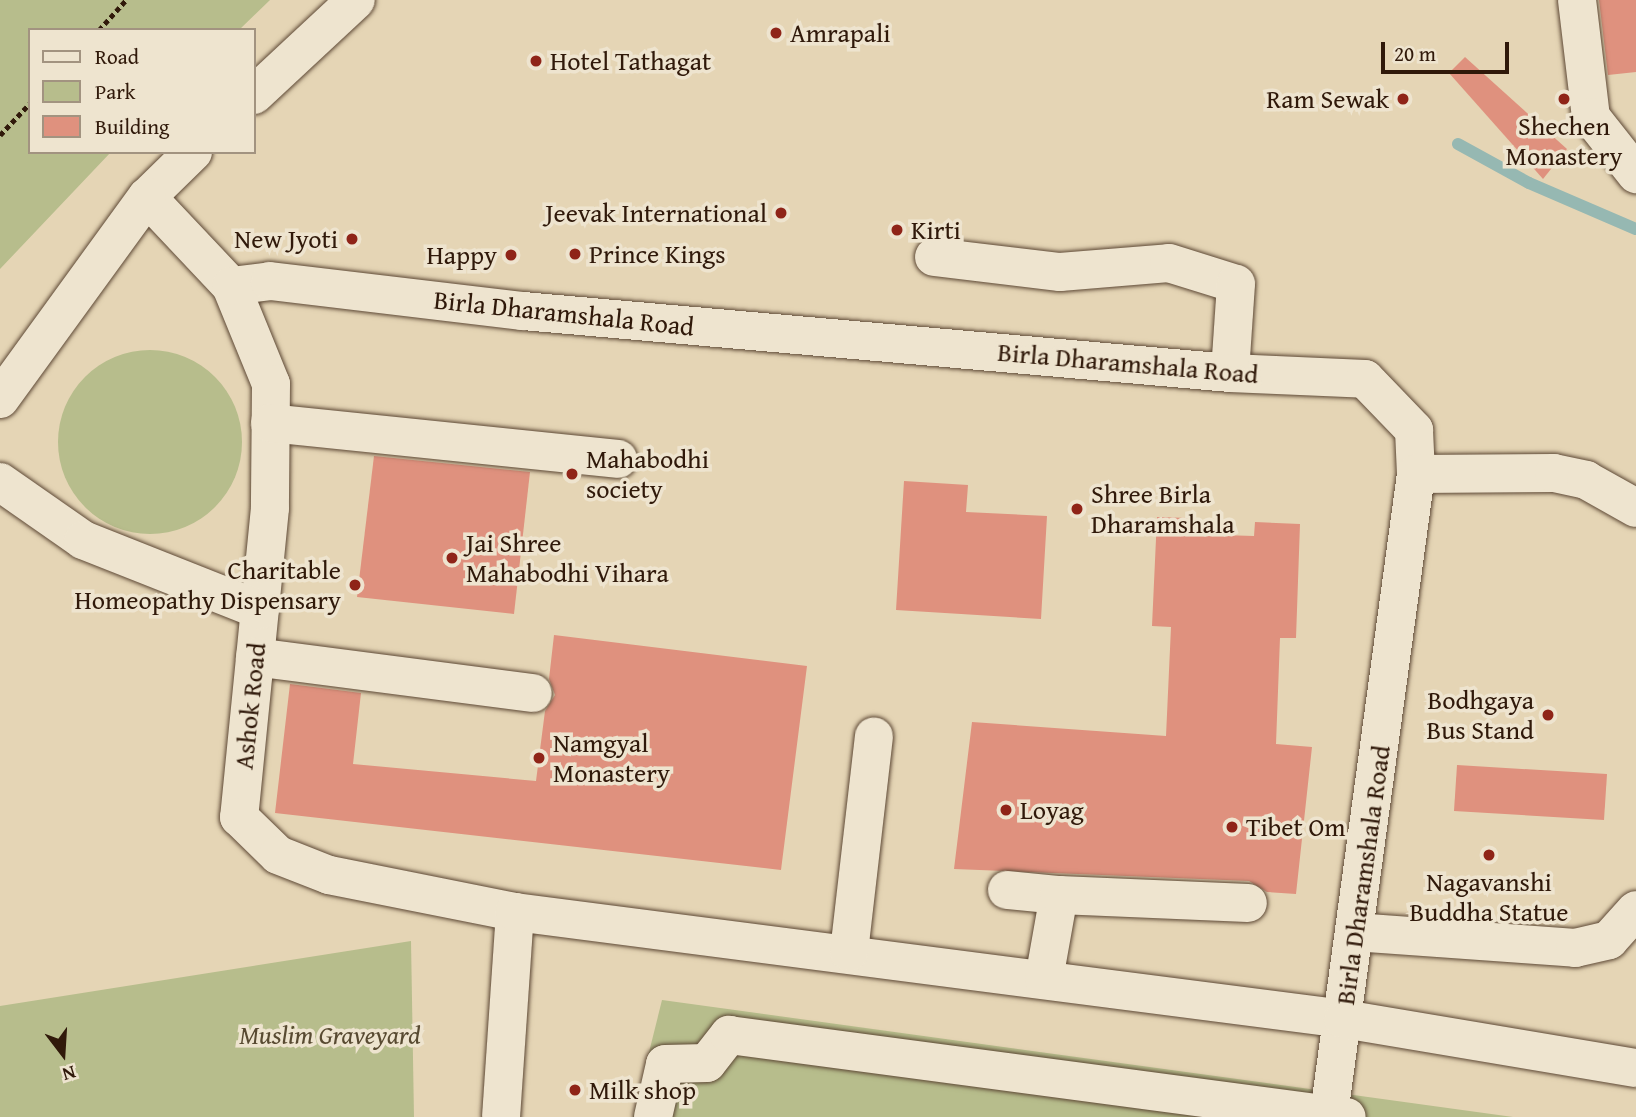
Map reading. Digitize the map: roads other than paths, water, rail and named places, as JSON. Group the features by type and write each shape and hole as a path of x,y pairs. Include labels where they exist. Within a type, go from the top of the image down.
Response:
{"street":[{"path":"256,92 356,0"},
{"path":"1577,0 1591,117 1636,174"},
{"path":"0,398 147,197 191,154"},
{"name":"Ashok Road","path":"147,197 231,286 271,384 270,508 239,817 278,855 329,875 515,912"},
{"path":"934,257 1060,272 1169,263 1236,284 1230,373"},
{"name":"Birla Dharamshala Road","path":"231,286 270,281 523,312 1230,373 1365,379 1414,430 1416,474 1343,1019 1338,1116"},
{"path":"270,423 618,459"},
{"path":"1416,474 1554,473 1587,480 1636,508"},
{"path":"0,482 83,540 260,610"},
{"path":"255,657 533,693"},
{"path":"849,952 874,736"},
{"path":"1007,890 1059,895 1248,903"},
{"path":"1044,979 1059,895"},
{"path":"1354,932 1576,948 1609,940 1636,910"},
{"path":"500,1117 515,912 849,952 1343,1019 1636,1068"},
{"path":"653,1117 665,1064 707,1063 729,1035 1338,1116"}],"waterway":[{"path":"1458,144 1529,183 1636,229"}],"place":[{"name":"Amrapali","path":"776,33"},
{"name":"Hotel Tathagat","path":"536,61"},
{"name":"Ram Sewak","path":"1403,99"},
{"name":"Shechen Monastery","path":"1564,99"},
{"name":"Jeevak International","path":"781,213"},
{"name":"Kirti","path":"897,230"},
{"name":"New Jyoti","path":"352,239"},
{"name":"Prince Kings","path":"575,254"},
{"name":"Happy","path":"511,255"},
{"name":"Mahabodhi society","path":"572,474"},
{"name":"Shree Birla Dharamshala","path":"1077,509"},
{"name":"Jai Shree Mahabodhi Vihara","path":"452,558"},
{"name":"Charitable Homeopathy Dispensary","path":"355,585"},
{"name":"Bodhgaya Bus Stand","path":"1548,715"},
{"name":"Namgyal Monastery","path":"539,758"},
{"name":"Loyag","path":"1006,810"},
{"name":"Tibet Om","path":"1232,827"},
{"name":"Nagavanshi Buddha Statue","path":"1489,855"},
{"name":"Milk shop","path":"575,1090"}],"park label":[{"name":"Muslim Graveyard","path":"330,1035"}]}
